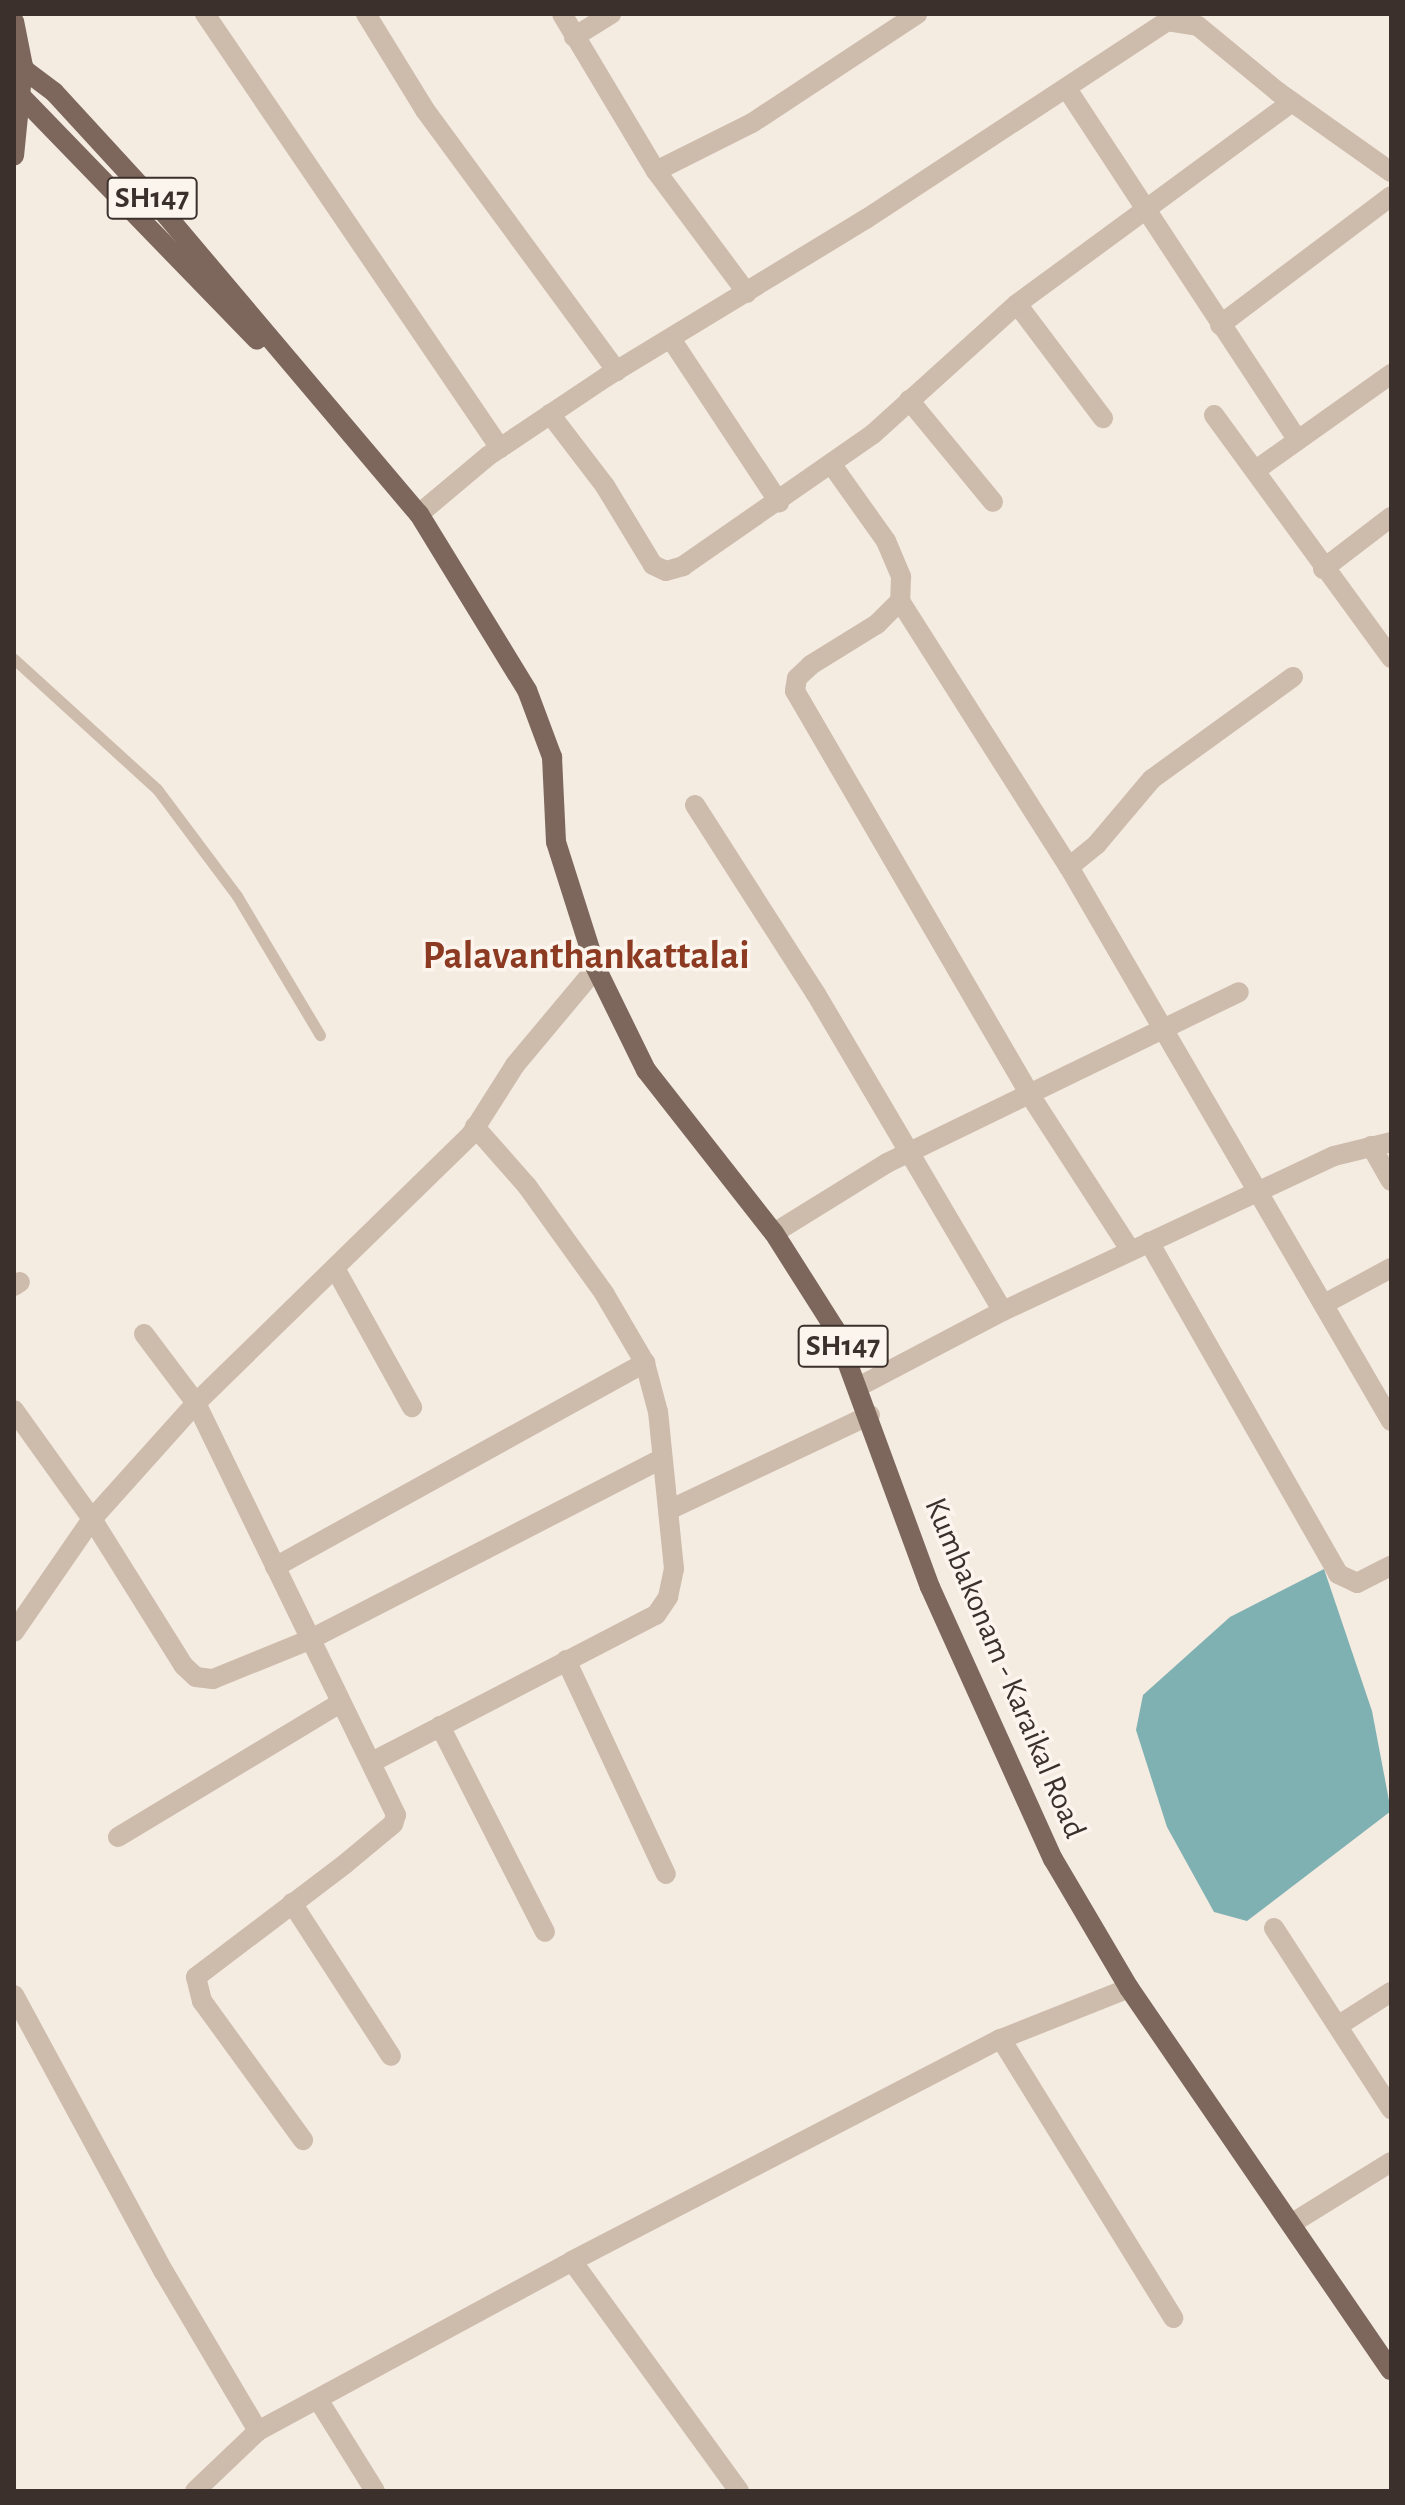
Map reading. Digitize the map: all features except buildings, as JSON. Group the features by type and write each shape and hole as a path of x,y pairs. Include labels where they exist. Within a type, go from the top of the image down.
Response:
{"main road":[{"path":"14,19 19,64 14,156"},
{"name":"Kumbakonam - Karaikal Road","path":"19,64 155,202 275,348 419,514 527,690 552,757 556,842 596,968 646,1070 774,1233 835,1329 860,1386 937,1602 1053,1859 1129,1988 1294,2222 1391,2370"},
{"name":"Kumbakonam - Karaikal Road","path":"18,91 259,342 275,348"}],"street":[{"path":"14,19 20,14"},
{"path":"205,14 500,448"},
{"path":"366,14 425,110 617,371"},
{"path":"562,14 656,171 747,293"},
{"path":"574,37 611,14"},
{"path":"656,171 752,123 917,14"},
{"path":"419,514 500,448 550,414 747,293 1067,89 1167,21 1198,26 1292,102 1391,172"},
{"path":"1067,89 1149,208 1220,325 1298,440"},
{"path":"550,414 605,486 653,565 666,571 683,566 832,465 1017,304 1292,102"},
{"path":"1220,325 1391,196"},
{"path":"1017,304 1103,418"},
{"path":"671,339 779,502"},
{"path":"1256,470 1391,374"},
{"path":"909,400 993,502"},
{"path":"1214,415 1256,470 1323,569 1391,658"},
{"path":"832,465 886,541 901,577 900,601 1069,867 1326,1303 1391,1421"},
{"path":"1323,569 1391,517"},
{"path":"900,601 877,624 811,665 797,678 795,691 1028,1092 1140,1247 1338,1574 1357,1583 1391,1566"},
{"path":"1069,867 1097,844 1152,779 1293,677"},
{"path":"695,805 911,1151 1003,1311"},
{"path":"14,1632 92,1519 196,1403 336,1270 475,1127 515,1065 596,968"},
{"path":"774,1233 911,1151 1239,992"},
{"path":"372,1762 656,1615 668,1597 674,1569 671,1509 661,1459 658,1412 645,1363 588,1271 475,1127"},
{"path":"860,1386 1003,1311 1334,1156 1381,1144 1391,1181"},
{"path":"1326,1303 1391,1268"},
{"path":"336,1270 412,1407"},
{"path":"144,1334 196,1403 396,1815 393,1824 196,1977 196,1988 303,2140"},
{"path":"275,1567 645,1363"},
{"path":"14,1410 92,1519 184,1666 196,1677 213,1679 309,1640 661,1459"},
{"path":"671,1509 870,1415"},
{"path":"566,1660 666,1874"},
{"path":"118,1837 340,1703"},
{"path":"440,1726 545,1932"},
{"path":"292,1903 391,2056"},
{"path":"1274,1928 1391,2109"},
{"path":"195,2491 258,2431 319,2401 572,2261 1001,2039 1129,1988"},
{"path":"1339,2025 1391,1992"},
{"path":"14,1995 164,2272 258,2431"},
{"path":"1001,2039 1173,2318"},
{"path":"1294,2222 1391,2162"},
{"path":"572,2261 739,2491"},
{"path":"319,2401 375,2491"}],"lane":[{"path":"14,659 157,789 237,896 320,1035"}],"water":[{"path":"1324,1569 1372,1711 1391,1811 1247,1921 1214,1912 1167,1827 1136,1730 1143,1695 1230,1617"}],"district":[{"name":"Palavanthankattalai","path":"586,956"}]}
